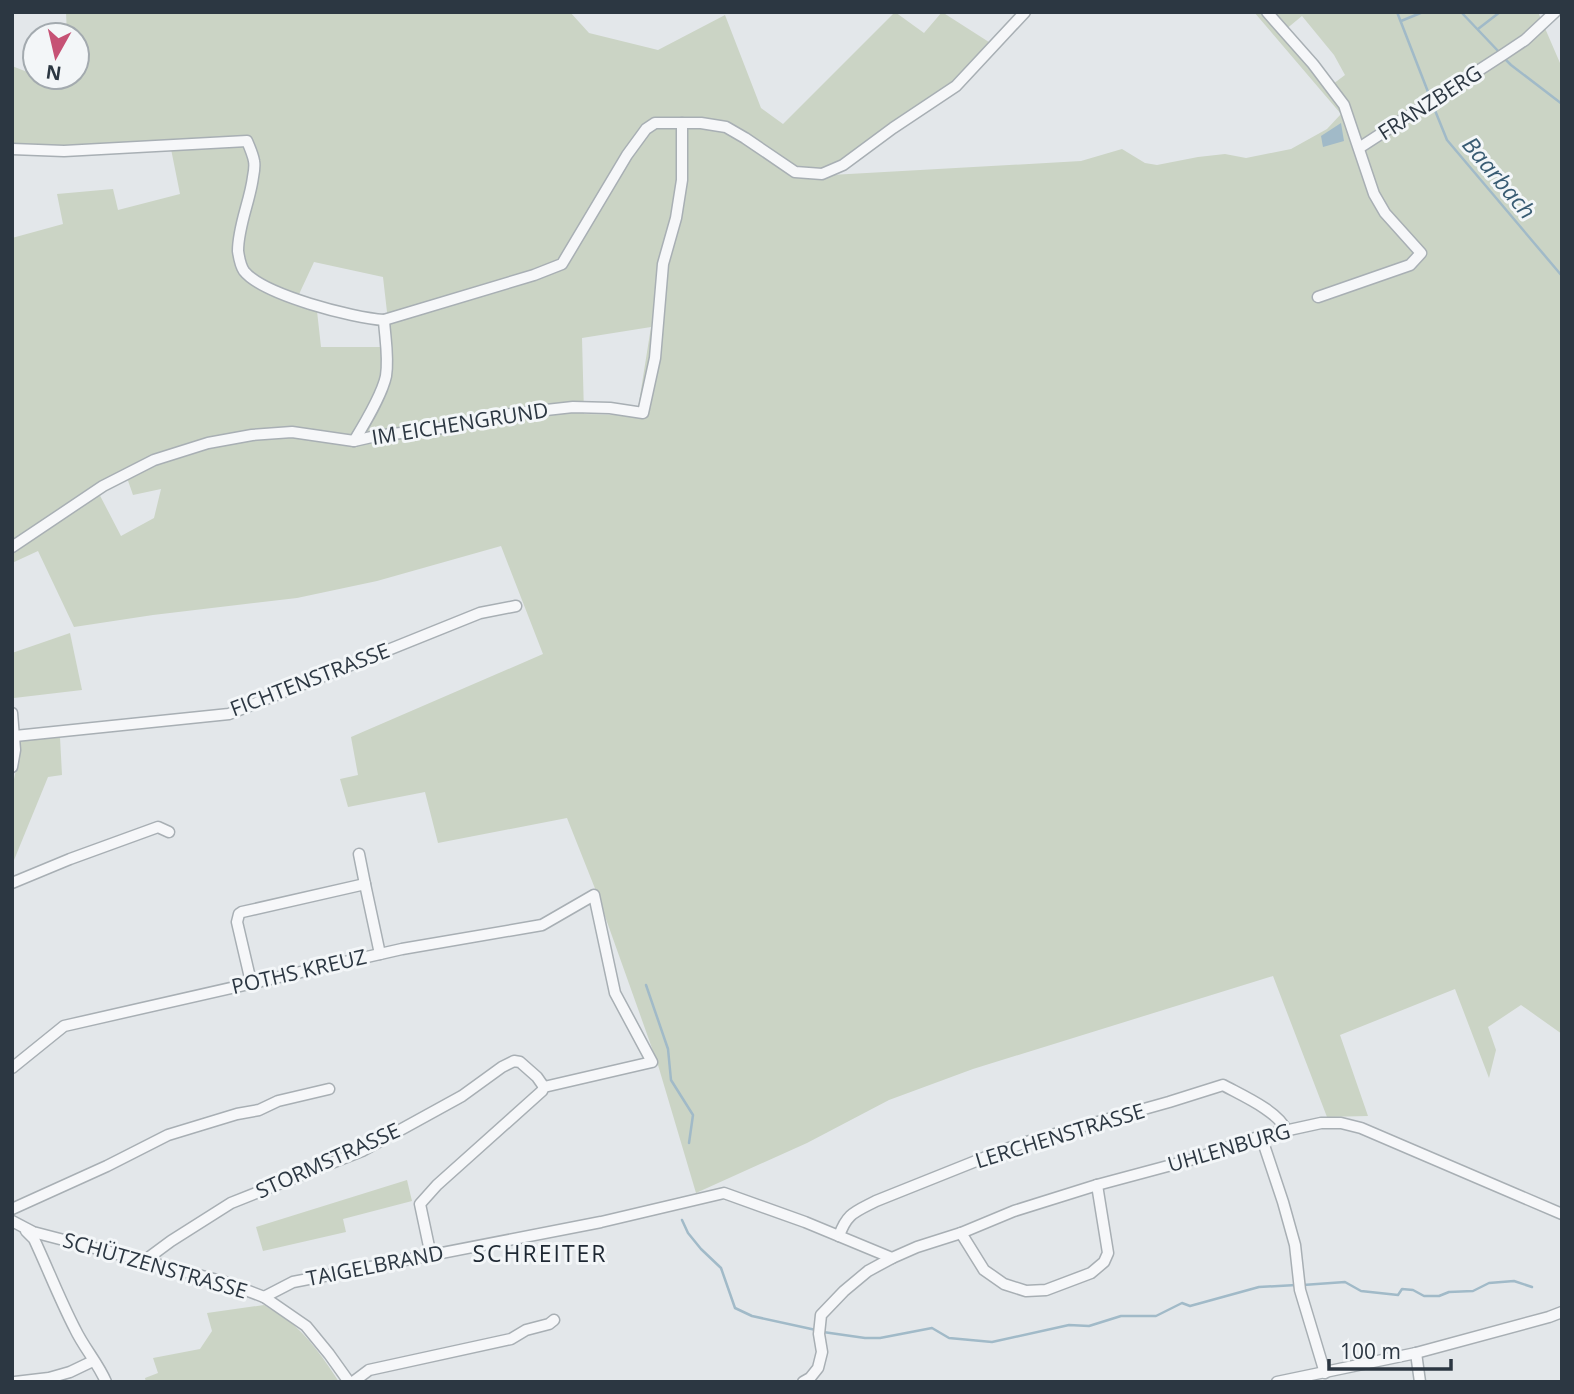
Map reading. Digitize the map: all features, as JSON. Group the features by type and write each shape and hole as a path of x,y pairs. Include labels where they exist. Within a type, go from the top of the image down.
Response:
{"street":[{"path":"12,149 64,151 247,141 255,164 238,249 245,272 264,285 296,300 367,319 384,320 562,264 627,155 646,129 655,123 701,123 726,127 795,172 822,174 843,165 892,128 956,86 1026,12"},
{"path":"1267,12 1345,104 1359,148"},
{"name":"FRANZBERG","path":"1318,297 1410,265 1421,253 1385,213 1374,194 1359,148 1525,40 1555,12"},
{"name":"IM EICHENGRUND","path":"12,547 103,486 154,460 197,446 252,435 292,432 354,441 451,427 494,416 573,407 643,412 655,358 663,264 676,218 682,180 681,123"},
{"path":"354,441 385,378 387,360 384,320"},
{"name":"FICHTENSTRASSE","path":"15,736 229,714 480,613 516,606"},
{"path":"12,713 15,736 12,767"},
{"path":"12,883 159,827 169,832"},
{"path":"359,854 380,954"},
{"path":"251,982 237,922 242,912 365,884"},
{"name":"POTHS KREUZ","path":"12,1068 64,1026 380,954 542,925 594,895 615,993 652,1062 544,1087"},
{"name":"STORMSTRASSE","path":"144,1261 231,1203 362,1151 462,1096 514,1061 520,1062 544,1087"},
{"name":"LERCHENSTRASSE","path":"839,1236 844,1221 855,1211 1006,1149 1223,1085 1278,1118 1286,1130"},
{"path":"431,1256 420,1204 437,1185 544,1087"},
{"path":"12,1209 169,1135 259,1110 278,1101 329,1089"},
{"name":"UHLENBURG","path":"803,1382 818,1368 822,1352 819,1334 821,1315 868,1271 891,1258 961,1233 1014,1210 1286,1130 1321,1123 1341,1123 1362,1128 1562,1214"},
{"path":"1261,1136 1286,1213 1294,1245 1300,1290 1325,1373"},
{"path":"961,1233 984,1270 1003,1284 1026,1291 1046,1290 1091,1273 1104,1262 1108,1253 1097,1185"},
{"name":"TAIGELBRAND","path":"264,1297 293,1282 601,1222 724,1193 891,1258"},
{"path":"15,1225 34,1239 76,1331 106,1382"},
{"name":"SCHÜTZENSTRASSE","path":"15,1225 225,1282 264,1297 306,1326 351,1382"},
{"path":"1277,1382 1416,1353 1562,1312"},
{"path":"351,1382 369,1370 511,1339 526,1330 554,1320"},
{"path":"1416,1353 1420,1382"},
{"path":"15,1382 49,1378 93,1361"}],"green space":[{"path":"66,12 570,12 589,33 658,50 725,15 761,108 783,124 895,12 924,33 942,12 992,44 958,79 842,162 831,175 1081,161 1122,149 1145,163 1157,165 1225,154 1246,158 1291,149 1327,129 1341,114 1254,12 1265,12 1333,84 1345,75 1334,55 1302,16 1285,30 1271,12 1538,12 1560,63 1562,62 1562,1034 1521,1005 1488,1027 1496,1050 1489,1078 1455,989 1340,1035 1368,1116 1327,1117 1273,976 973,1069 889,1100 807,1143 696,1193 658,1065 567,818 438,843 425,792 348,807 340,779 358,775 351,737 543,654 501,546 377,581 297,598 74,627 38,551 12,563 12,238 63,224 57,194 113,189 118,210 180,194 171,149 207,138 69,146 12,143 12,66 21,70 21,91 91,91 91,21 66,21","holes":["314,262 383,277 391,347 321,347 317,311 294,305","651,327 637,415 584,414 582,338","125,472 133,495 161,489 154,518 121,536 95,486"]},
{"path":"70,633 82,690 14,698 12,653"},
{"path":"60,737 62,775 48,777 12,865 12,789 20,740"},
{"path":"407,1180 412,1201 343,1219 346,1232 263,1251 256,1227"},
{"path":"264,1305 288,1320 303,1334 339,1382 146,1382 145,1378 158,1373 153,1358 200,1349 212,1331 207,1313"}],"water":[{"path":"1341,123 1344,141 1323,147 1321,136"}],"waterway":[{"name":"Baarbach","path":"1397,12 1430,97"},
{"path":"1401,21 1423,12"},
{"path":"1461,12 1500,53"},
{"path":"1478,29 1500,12"},
{"path":"1504,58 1562,104"},
{"name":"Baarbach","path":"1432,103 1447,140 1562,276"},
{"path":"646,985 668,1049 671,1080 693,1115 689,1143"},
{"path":"682,1220 688,1233 721,1268 735,1308 752,1316 816,1330"},
{"path":"1303,1285 1345,1282 1361,1291 1398,1295 1402,1289 1413,1290 1424,1296 1473,1291 1489,1283 1514,1281 1532,1287"},
{"path":"823,1332 880,1338 932,1328 949,1338 992,1342 1069,1325 1089,1326 1121,1316 1156,1316 1182,1303 1190,1306 1259,1287 1296,1285"}],"district":[{"name":"SCHREITER","path":"540,1254"}]}
